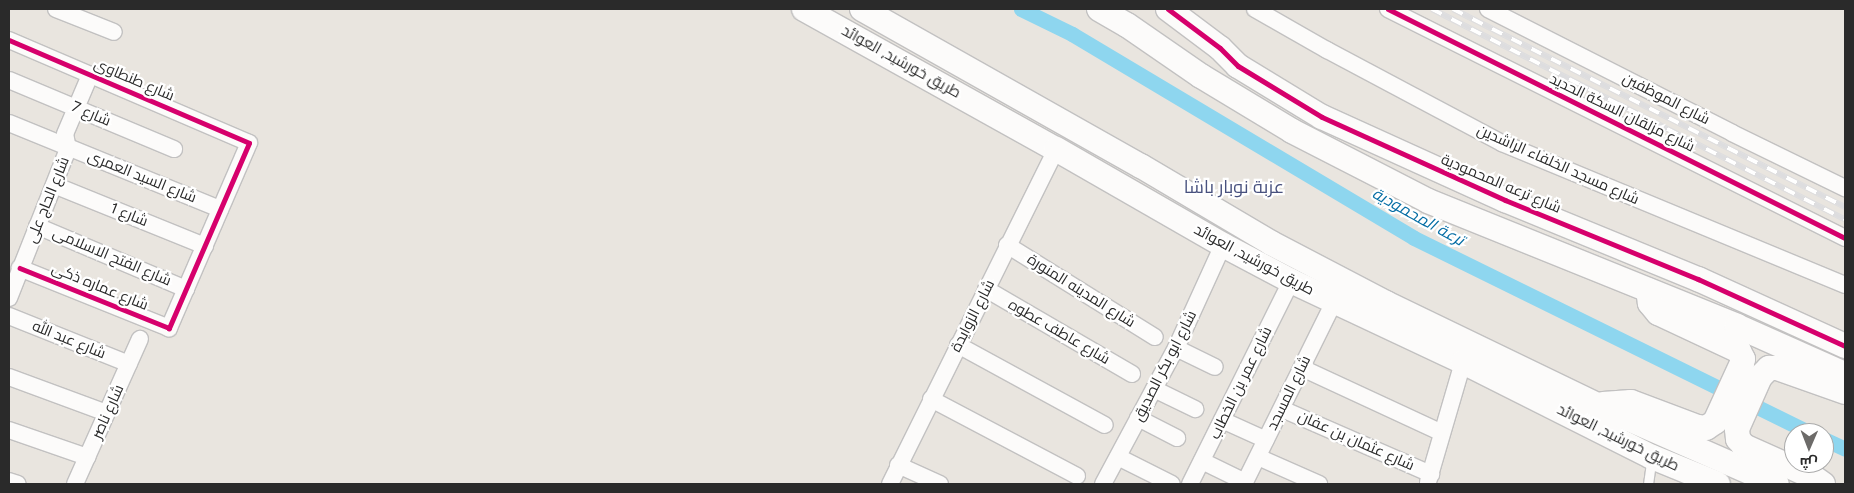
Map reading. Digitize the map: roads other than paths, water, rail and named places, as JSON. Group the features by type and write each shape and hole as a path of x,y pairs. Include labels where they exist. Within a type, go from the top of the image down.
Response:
{"main road":[{"name":"طريق خورشيد, العوائد","path":"804,9 1056,149 1222,245 1291,281 1463,362 1652,457 1718,484"},
{"name":"طريق خورشيد, العوائد","path":"862,9 1141,166 1271,243 1386,303 1599,406 1776,484"},
{"path":"1099,9 1127,25 1201,76 1292,131 1428,201 1648,290 1845,374"},
{"name":"شارع ترعه المحمودية","path":"1168,9 1220,48 1238,66 1322,117 1505,200 1698,279 1845,346"},
{"path":"1238,66 1292,131"},
{"path":"1180,221 1271,243"},
{"path":"1648,290 1650,303 1658,313 1739,351 1751,370"},
{"path":"1751,370 1777,368 1845,392"},
{"path":"1726,425 1751,370"},
{"path":"1599,406 1614,402 1631,402 1701,428 1726,425"},
{"path":"1726,425 1744,446 1813,477 1823,484"}],"street":[{"path":"56,9 86,14 114,32"},
{"name":"شارع مسجد الخلفاء الراشدين","path":"1255,9 1326,50 1502,144 1845,285"},
{"name":"شارع مزلقان السكة الحديد","path":"1388,9 1845,238"},
{"name":"شارع الموظفين","path":"1488,9 1845,188"},
{"name":"شارع طنطاوى","path":"9,40 248,143 220,209"},
{"name":"شارع الحاج على","path":"9,298 68,147 65,134 90,75"},
{"name":"شارع 7","path":"9,80 174,149"},
{"name":"شارع السيد العمرى","path":"9,123 220,209"},
{"name":"شارع الزوايدة","path":"890,484 1056,149"},
{"name":"شارع 1","path":"54,184 205,246"},
{"path":"186,288 220,209"},
{"name":"شارع الفتح الاسلامى","path":"38,226 186,288"},
{"name":"شارع ابو بكر الصديق","path":"1103,484 1176,348 1222,245"},
{"name":"شارع المدينه المنورة","path":"1007,246 1155,336"},
{"name":"شارع عماره ذكى","path":"20,268 170,328 186,288"},
{"name":"شارع عمر بن الخطاب","path":"1190,484 1291,281"},
{"name":"شارع عاطف عطوه","path":"986,289 1132,374"},
{"name":"شارع المسجد","path":"1245,483 1334,302"},
{"name":"شارع عبد الله","path":"9,316 129,364"},
{"name":"شارع ناصر","path":"75,484 140,339"},
{"path":"958,345 1105,424"},
{"path":"1176,348 1215,367"},
{"path":"1429,479 1463,362"},
{"path":"1302,368 1442,433"},
{"path":"9,377 107,413"},
{"path":"1154,389 1195,409"},
{"path":"931,399 1078,476"},
{"name":"شارع عثمان بن عفان","path":"1282,409 1429,479"},
{"path":"1138,418 1177,438"},
{"path":"1222,420 1266,440"},
{"path":"9,430 87,457"},
{"path":"1118,457 1172,484"},
{"path":"1258,457 1319,484"},
{"path":"1202,461 1245,483"},
{"path":"898,465 940,484"},
{"path":"9,481 18,484"}],"lane":[{"path":"1648,484 1652,457"}],"waterway":[{"name":"ترعة المحمودية","path":"1021,9 1072,34 1414,238 1790,423"},
{"name":"ترعة المحمودية","path":"1834,444 1845,449"}],"railway":[{"path":"1432,9 1845,219"},
{"path":"1453,9 1845,207"}],"district":[{"name":"عزبة نوبار باشا","path":"1234,187"}]}
